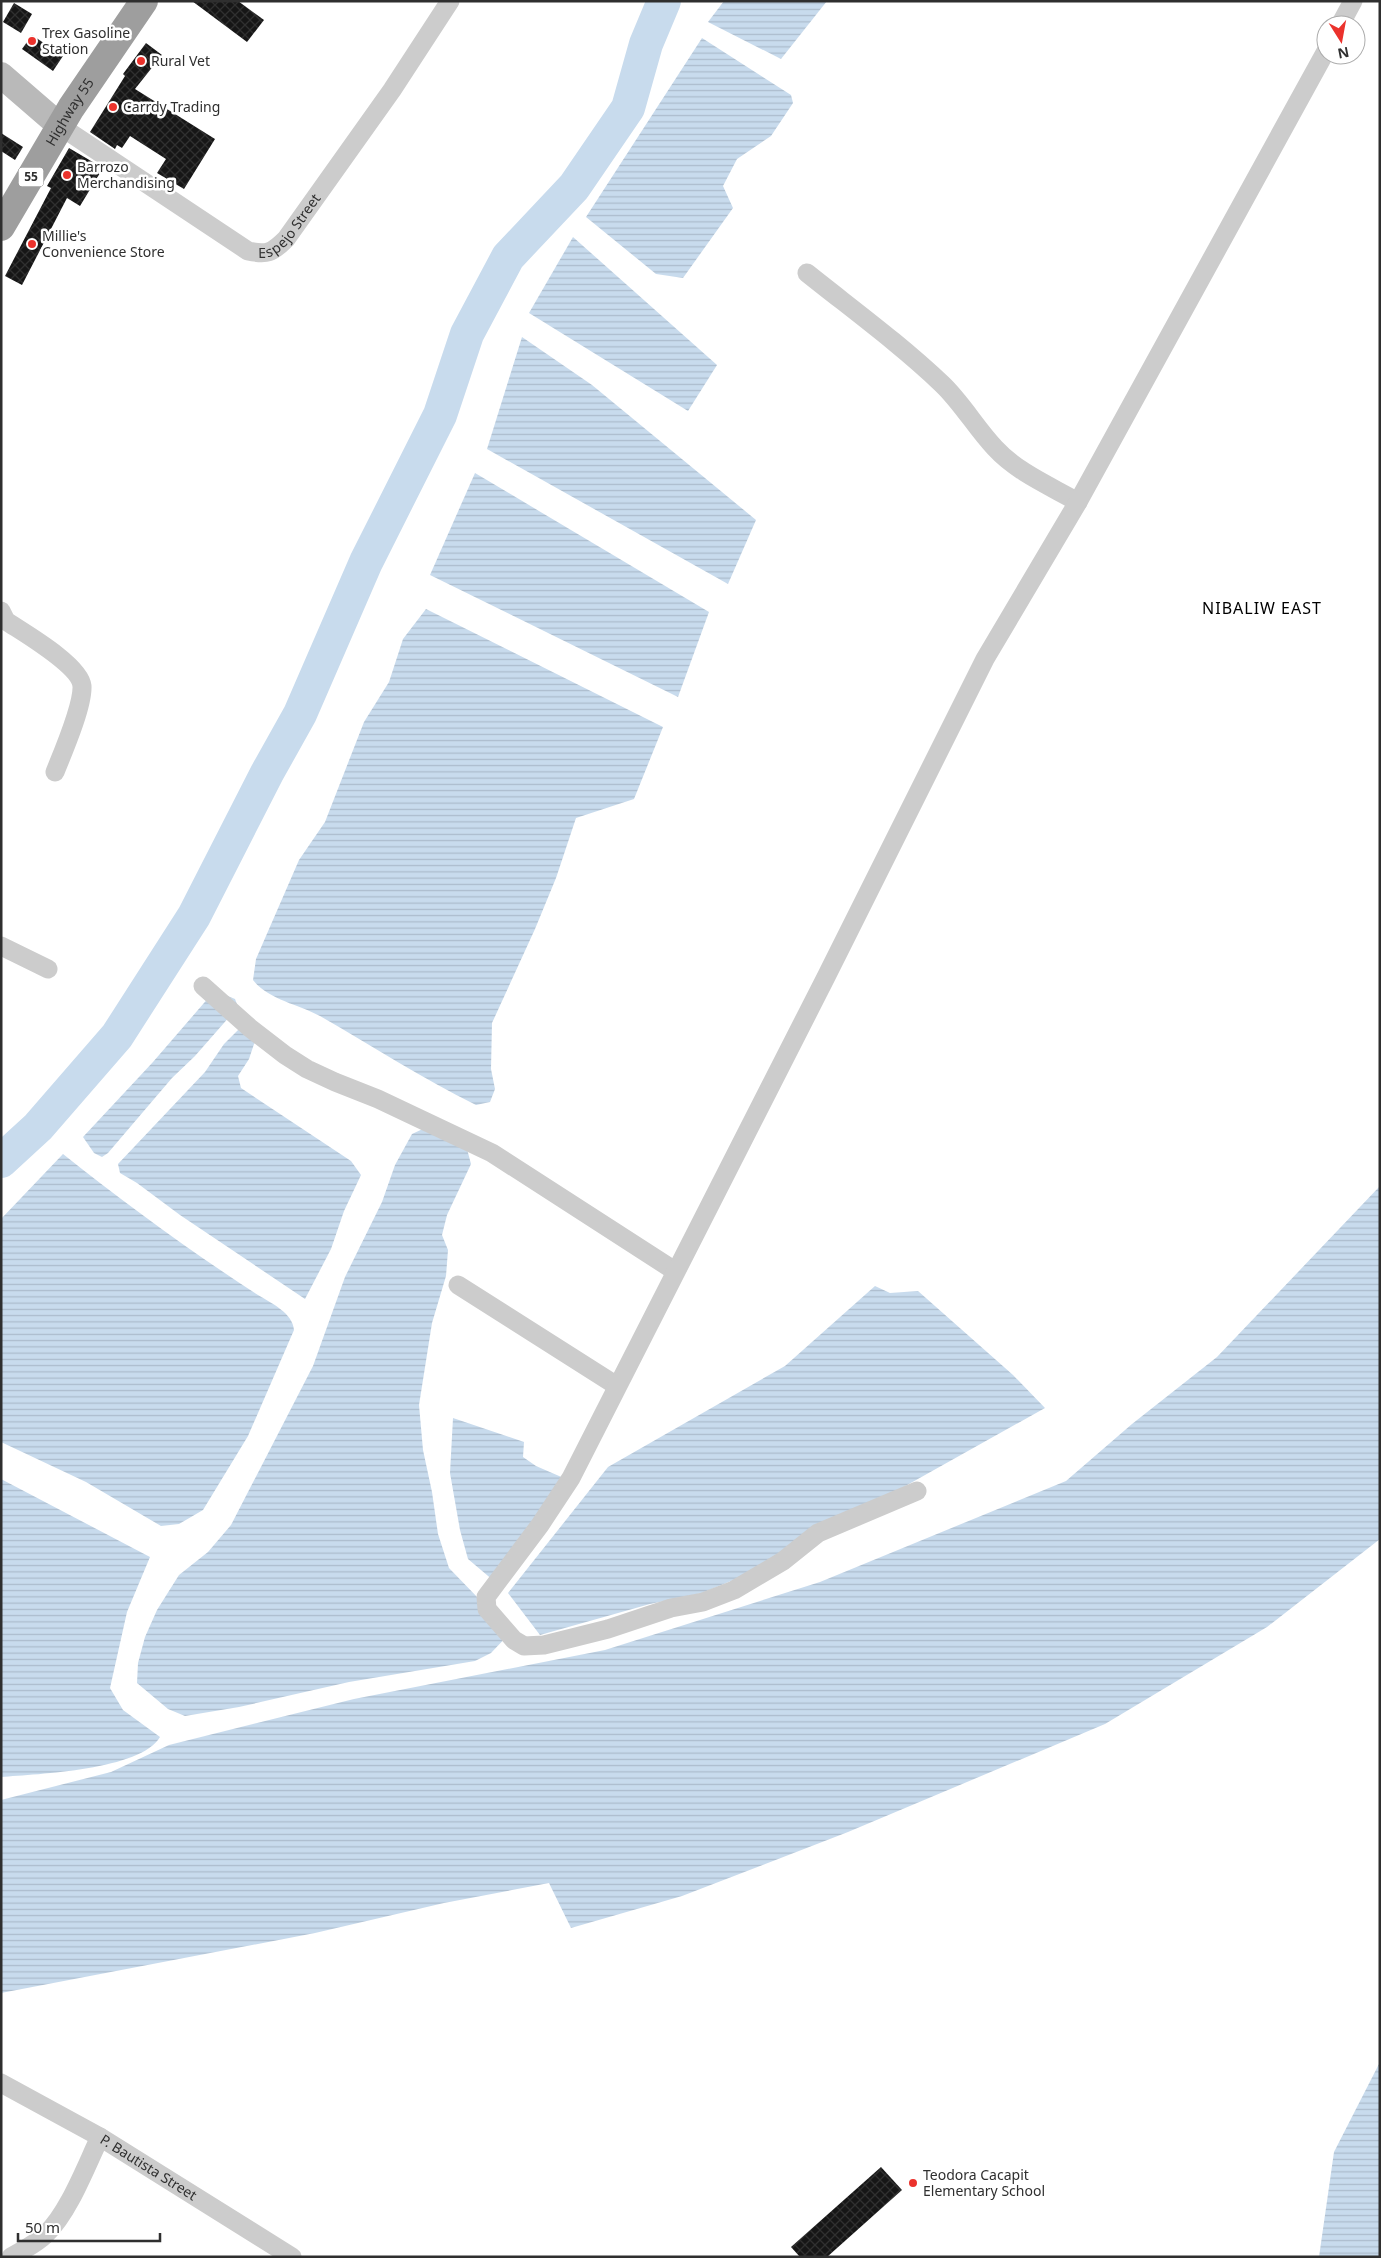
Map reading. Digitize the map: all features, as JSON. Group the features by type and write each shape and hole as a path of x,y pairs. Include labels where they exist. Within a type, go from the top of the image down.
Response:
{"highway":[{"name":"Highway 55","path":"1,227 60,126 144,1"}],"main road":[{"path":"1,76 60,126"}],"street":[{"name":"Espejo Street","path":"60,126 248,251 260,254 274,251 286,240 392,90 450,1"},
{"path":"1345,15 1353,1"},
{"path":"917,1492 818,1533 783,1560 734,1590 703,1602 671,1608 608,1629 544,1645 524,1646 514,1640 487,1609 486,1597 540,1525 571,1478 826,977 985,659 1078,502 1318,65"},
{"path":"807,273 942,384 968,412 995,448 1006,458 1021,470 1078,502"},
{"path":"1,611 6,621 74,670 82,686 75,719 55,772"},
{"path":"1,946 48,969"},
{"path":"203,986 250,1028 285,1055 308,1069 334,1082 378,1098 492,1153 675,1271"},
{"path":"458,1285 617,1386"},
{"name":"P. Bautista Street","path":"1,2083 100,2137 292,2257"},
{"path":"11,2257 47,2234 61,2217 100,2137"}],"water":[{"path":"724,1 827,1 781,59 708,22"},
{"path":"702,38 791,95 793,103 771,136 737,159 723,186 733,208 683,278 656,274 586,217"},
{"path":"573,237 717,365 688,411 529,313"},
{"path":"522,337 592,385 756,520 728,584 487,449"},
{"path":"475,473 709,612 678,697 430,575"},
{"path":"426,609 663,727 634,799 576,818 556,878 492,1023 491,1069 495,1089 490,1102 476,1105 320,1016 275,997 253,980 256,959 299,860 325,822 364,722 389,682 403,639"},
{"path":"225,995 235,999 238,1007 195,1056 172,1078 108,1153 102,1157 94,1153 83,1137 153,1062 210,996"},
{"path":"239,1029 255,1041 249,1059 238,1076 241,1088 351,1161 361,1175 344,1211 331,1249 305,1299 120,1173 118,1164 205,1072 224,1044"},
{"path":"427,1127 467,1149 471,1164 447,1215 442,1235 448,1250 446,1276 432,1323 419,1405 423,1450 438,1534 449,1568 511,1632 491,1653 475,1661 349,1682 239,1707 185,1716 168,1709 137,1683 138,1663 145,1637 157,1610 179,1575 208,1552 231,1525 313,1366 345,1277 382,1202 395,1165 412,1134"},
{"path":"63,1154 183,1244 280,1309 290,1318 293,1324 294,1330 248,1436 203,1510 179,1524 161,1526 86,1482 1,1442 1,1219"},
{"path":"1380,1186 1380,1539 1267,1627 1105,1724 848,1832 682,1896 571,1928 549,1883 444,1903 315,1933 1,1993 1,1800 111,1772 169,1745 354,1699 605,1650 820,1582 1066,1481 1132,1424 1217,1357"},
{"path":"875,1286 890,1293 918,1291 1013,1375 1045,1408 748,1574 702,1593 650,1604 540,1635 508,1593 608,1467 785,1366"},
{"path":"453,1418 524,1442 523,1457 536,1466 566,1479 494,1581 468,1559 460,1530 450,1473"},
{"path":"1,1479 150,1557 127,1612 110,1688 123,1710 160,1737 149,1748 132,1757 63,1772 1,1777"},
{"path":"1380,2062 1380,2257 1319,2257 1334,2152"}],"building":[{"path":"192,1 238,1 264,20 247,42"},
{"path":"14,3 32,14 21,33 3,22"},
{"path":"32,35 63,56 53,71 22,49"},
{"path":"146,43 162,55 135,89 215,139 184,189 157,173 166,159 130,136 122,148 117,145 115,149 90,132 125,76 123,74"},
{"path":"1,133 23,147 15,160 1,151"},
{"path":"69,148 103,168 80,206 67,198 22,285 5,276 51,188 47,186"},
{"path":"881,2167 902,2190 827,2257 800,2257 791,2247"}],"waterway":[{"path":"1,1161 38,1127 117,1036 194,916 267,773 300,714 366,562 440,415 467,334 508,257 574,187 628,108 646,44 664,1"}],"place":[{"name":"Trex Gasoline Station","path":"32,41"},
{"name":"Rural Vet","path":"141,61"},
{"name":"Carrdy Trading","path":"113,107"},
{"name":"Barrozo Merchandising","path":"67,175"},
{"name":"Millie's Convenience Store","path":"32,244"},
{"name":"Teodora Cacapit Elementary School","path":"913,2183"}],"district":[{"name":"NIBALIW EAST","path":"1262,608"}]}
